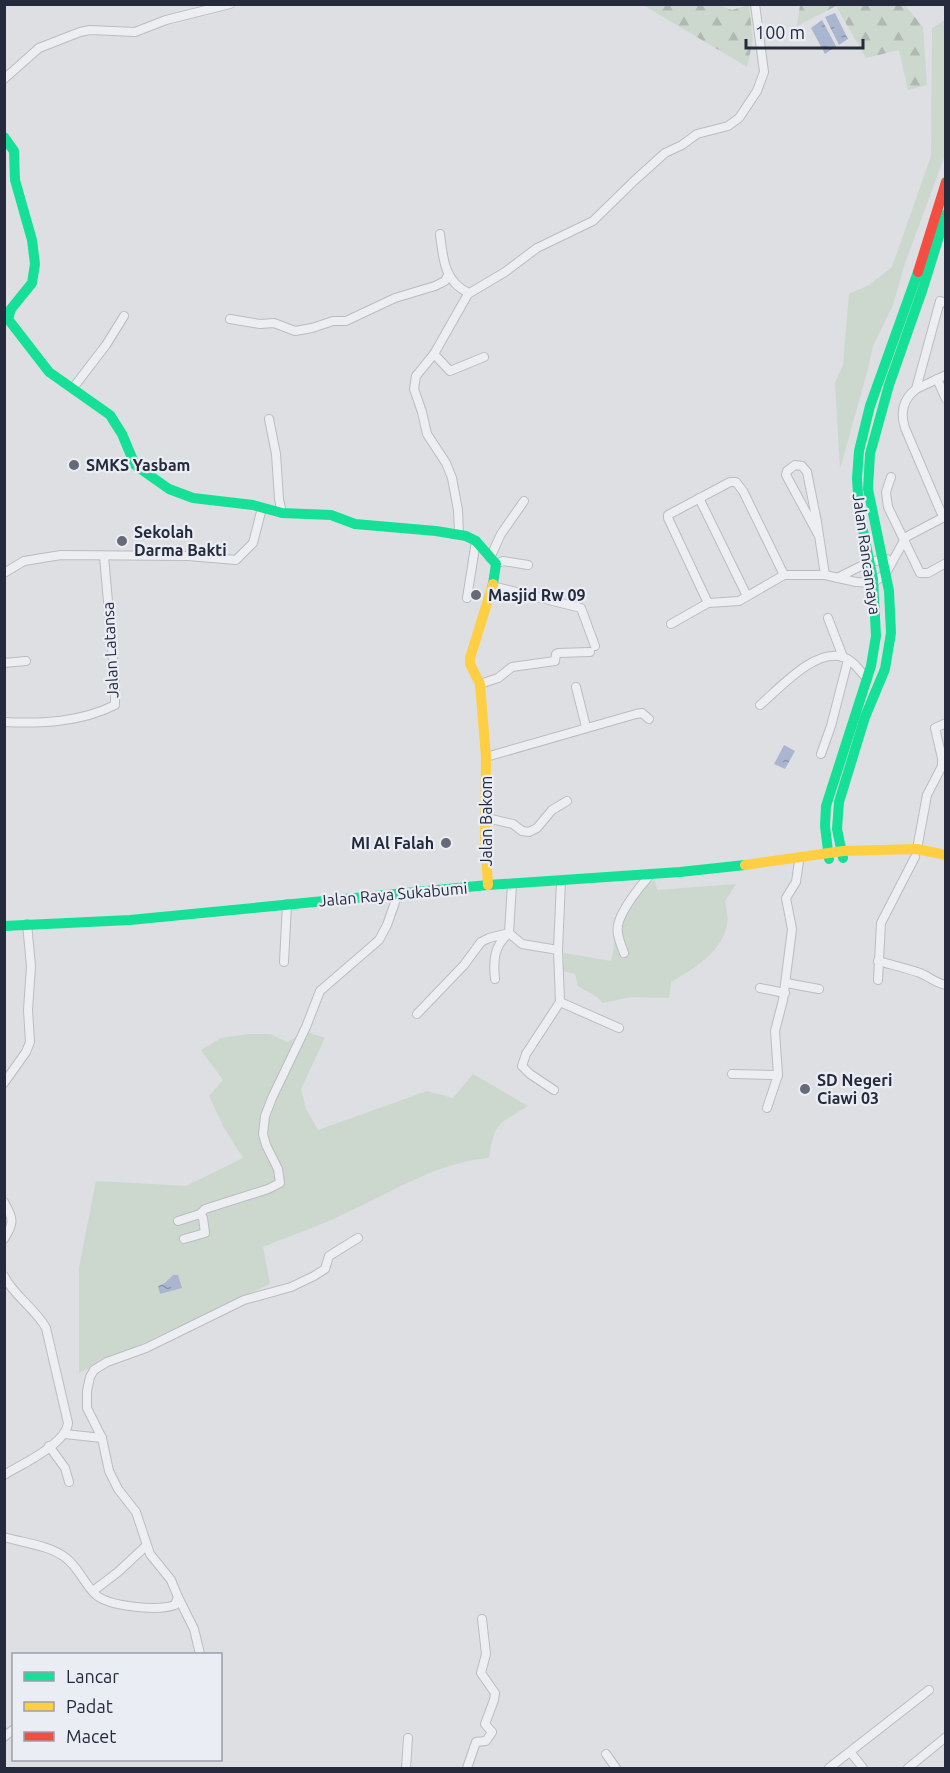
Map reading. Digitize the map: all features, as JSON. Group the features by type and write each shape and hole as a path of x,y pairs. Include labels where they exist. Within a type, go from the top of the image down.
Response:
{"main road":[{"path":"4,137 14,151 15,182 28,226 34,265 34,277 29,289 10,309 8,319 49,372 110,415 122,434 135,465 169,489 193,498 240,503 282,513 331,514 339,516 347,523 472,537 493,561"},
{"name":"Jalan Rancamaya","path":"829,856 825,826 826,806 867,679 877,630 873,583 860,522 857,478 859,451 877,385 908,302 938,235 945,182"},
{"name":"Jalan Rancamaya","path":"843,855 837,829 839,802 860,731 885,669 890,645 891,610 886,573 889,559 868,489 870,454 889,385 945,214"},
{"name":"Jalan Bakom","path":"488,885 485,838 486,757 480,684 470,664 470,658 492,586 493,561"},
{"name":"Jalan Raya Sukabumi","path":"916,853 945,862"},
{"name":"Jalan Raya Sukabumi","path":"4,926 130,920 488,885 651,874 829,856 916,853 945,855"},
{"name":"Jalan Raya Sukabumi","path":"782,861 800,861 829,856"}],"street":[{"path":"4,79 39,48 80,32 90,30 135,32 166,20 230,4"},
{"path":"459,534 456,498 450,472 427,434 414,387 418,373 434,354 456,312 469,293 505,272 537,248 593,221 668,151 679,147 699,133 728,126 736,121 752,100 764,72 755,4"},
{"path":"440,234 448,274 460,289 469,293"},
{"path":"230,319 260,324 274,323 295,331 333,321 346,321 395,298 435,286 445,281 448,274"},
{"path":"836,578 869,562 889,559 903,540 913,532 944,517 903,421 906,400 916,388 943,302"},
{"path":"73,388 106,345 124,315"},
{"path":"434,354 450,371 484,357"},
{"path":"916,388 945,375"},
{"path":"937,379 945,399"},
{"path":"270,419 282,513"},
{"path":"819,536 786,475 787,471 795,465 802,466 807,472 819,536 825,575"},
{"path":"891,477 886,492 886,501 920,573 928,573 945,563"},
{"path":"708,603 668,518 670,513 730,482 736,482 743,491 784,575"},
{"path":"699,498 747,596"},
{"path":"524,501 501,534 493,561 528,565"},
{"path":"4,573 24,561 61,555 188,556 236,560 253,543 262,508"},
{"path":"467,598 476,541"},
{"name":"Jalan Latansa","path":"4,722 72,720 115,705 104,556"},
{"path":"671,624 708,603 734,603 784,575 825,575 873,583 886,573"},
{"path":"480,684 498,678 513,667 555,661 558,653 592,649 581,608 492,586"},
{"path":"828,618 846,658 867,679"},
{"path":"760,705 813,660 825,656 846,658"},
{"path":"821,754 831,726 846,658"},
{"path":"4,663 26,661"},
{"path":"576,687 586,728"},
{"path":"486,757 642,713 649,718"},
{"path":"878,980 879,930 883,915 916,853 927,795 942,766 935,728 945,723"},
{"path":"487,818 513,824 522,831 529,832 537,828 552,810 567,801"},
{"path":"767,1108 778,1075 774,1041 786,984 792,929 786,898 796,882 800,861"},
{"path":"624,953 618,933 619,923 639,886 651,874"},
{"path":"554,1090 530,1074 522,1063 560,1002 558,950 561,881"},
{"path":"495,979 494,955 503,938 509,933 512,884"},
{"path":"178,1221 200,1214 207,1208 268,1190 280,1183 278,1169 263,1134 265,1116 272,1098 306,1027 320,991 379,940 398,894"},
{"path":"284,962 287,904"},
{"path":"4,1083 26,1052 30,1042 28,1010 31,966 27,924"},
{"path":"509,933 522,944 558,950"},
{"path":"417,1014 464,965 481,942 509,933"},
{"path":"878,961 911,970 936,983 945,984"},
{"path":"786,984 819,989"},
{"path":"760,988 784,993"},
{"path":"560,1002 619,1028"},
{"path":"732,1074 778,1075"},
{"path":"4,1202 12,1220 12,1226 4,1239"},
{"path":"184,1239 205,1233 203,1218 200,1214"},
{"path":"200,1653 194,1629 171,1580 155,1562 146,1546 136,1512 118,1489 109,1471 102,1438 87,1408 90,1377 100,1366 146,1348 244,1300 269,1294 314,1276 325,1269 329,1256 358,1238"},
{"path":"4,1276 16,1293 38,1315 48,1333 68,1418 65,1434 4,1475"},
{"path":"65,1434 102,1438"},
{"path":"49,1446 65,1468 69,1482"},
{"path":"4,1537 41,1546 65,1557 100,1598 110,1602 144,1607 171,1607 175,1605 178,1597"},
{"path":"93,1591 146,1546"},
{"path":"467,1768 476,1742 486,1741 492,1732 485,1723 495,1693 482,1673 486,1654 482,1619"},
{"path":"829,1768 929,1690"},
{"path":"908,1768 945,1737"},
{"path":"406,1768 408,1738"},
{"path":"851,1753 863,1768"},
{"path":"606,1754 616,1768"}],"green space":[{"path":"643,5 719,5 732,10 749,5 753,40 747,67"},
{"path":"800,5 905,5 923,27 927,85 908,90 899,50 866,58 836,6 797,26"},
{"path":"945,20 945,155 904,266 893,305 873,346 840,469 835,383 843,365 849,294 869,285 892,267 931,156 932,28"},
{"path":"655,880 657,890 736,884 725,901 728,919 724,935 705,959 671,982 669,998 631,997 603,1003 578,986 575,974 563,971 564,953 611,961 620,917 638,892"},
{"path":"305,1031 325,1038 301,1089 306,1109 318,1130 427,1091 453,1098 473,1074 528,1106 504,1121 496,1130 489,1158 434,1171 327,1222 263,1247 270,1284 79,1373 79,1267 96,1181 186,1186 243,1158 223,1126 209,1096 223,1080 201,1050 221,1038 270,1034 287,1042"}],"water":[{"path":"835,13 848,39 839,45 825,17"},
{"path":"822,20 836,46 825,54 811,28"},
{"path":"784,745 795,751 785,769 774,764"},
{"path":"173,1275 178,1275 182,1288 160,1294 158,1286"}],"traffic: fast":[{"path":"4,137 14,151 15,180 32,240 35,264 32,283 11,309 8,319 49,372 110,415 122,434 135,465 169,489 193,498 253,505 282,513 331,515 355,524 466,536 476,541 496,564 493,584"},
{"path":"843,858 837,829 839,802 865,717 885,669 891,633 889,591 868,489 870,454 889,385 946,214"},
{"path":"829,859 825,826 826,806 871,666 876,636 873,579 859,511 857,478 859,451 870,406 918,272"},
{"path":"4,926 130,920 488,885 680,872 745,865"}],"traffic: slow":[{"path":"488,885 485,838 486,757 480,684 470,664 470,658 493,584"},
{"path":"745,865 843,851 917,849 946,855"}],"traffic: jam":[{"path":"918,272 946,182"}],"place":[{"name":"SMKS Yasbam","path":"74,465"},
{"name":"Sekolah Darma Bakti","path":"122,541"},
{"name":"Masjid Rw 09","path":"476,595"},
{"name":"MI Al Falah","path":"446,843"},
{"name":"SD Negeri Ciawi 03","path":"805,1089"}]}
